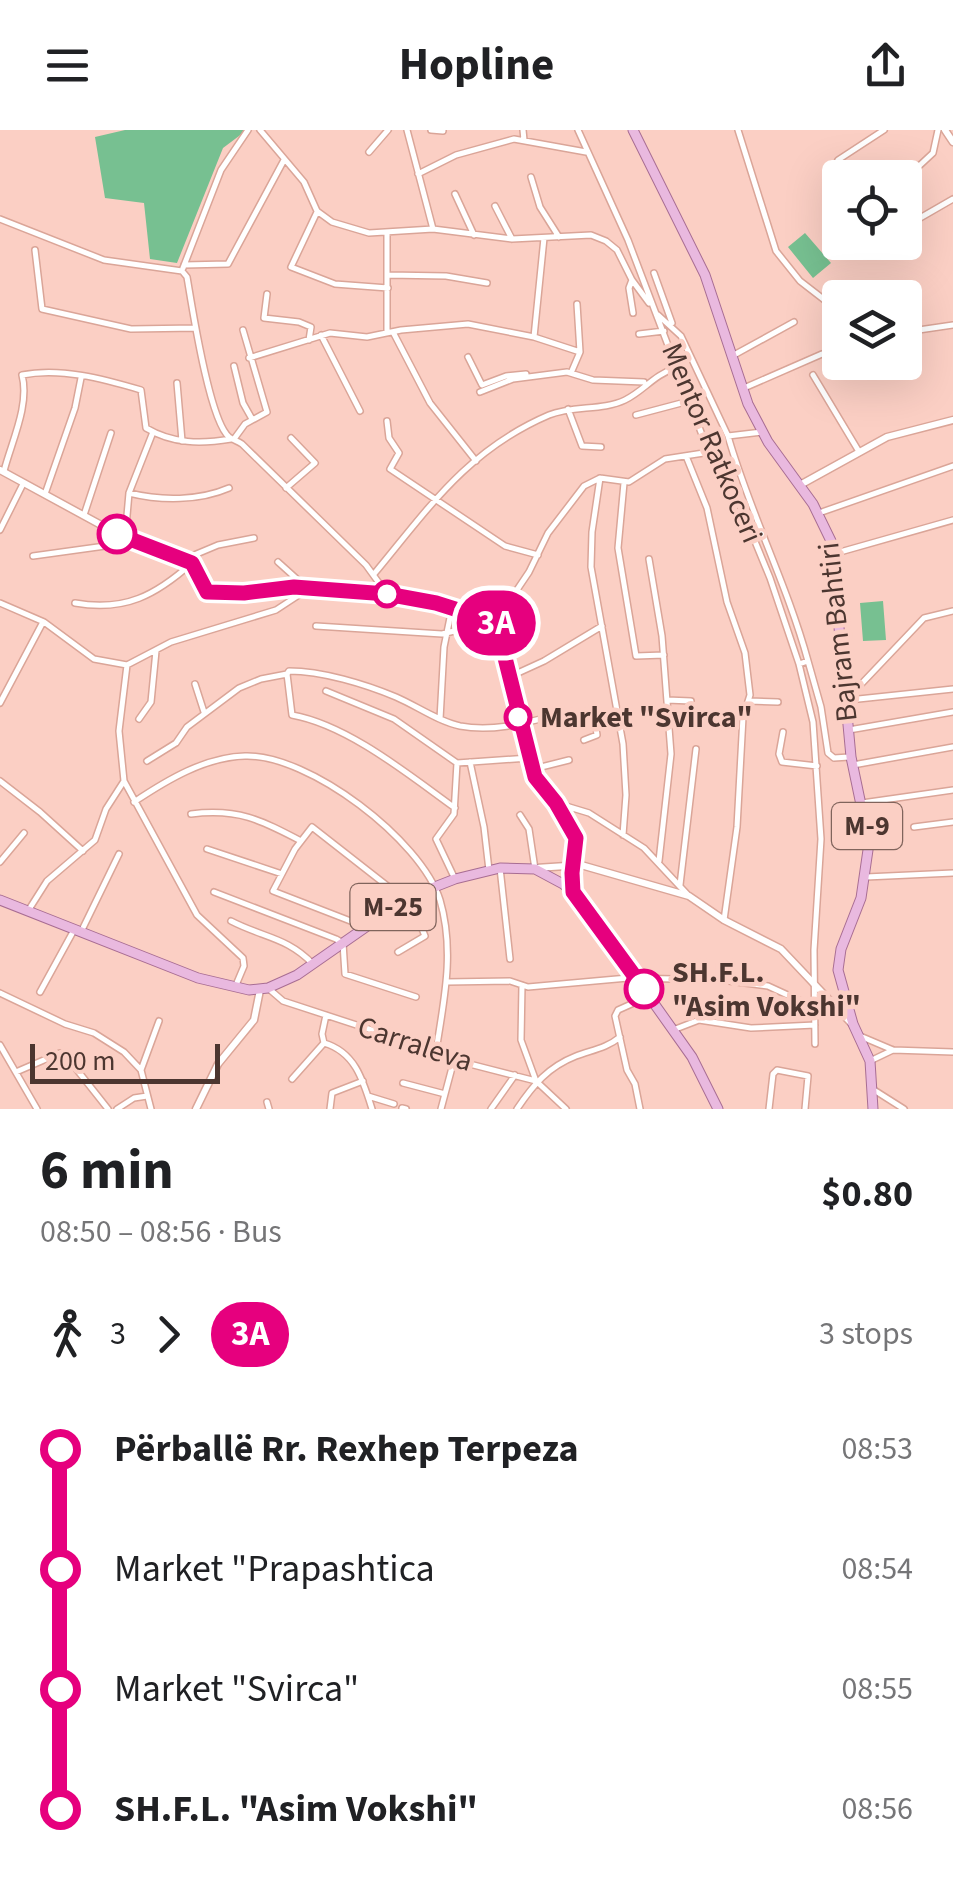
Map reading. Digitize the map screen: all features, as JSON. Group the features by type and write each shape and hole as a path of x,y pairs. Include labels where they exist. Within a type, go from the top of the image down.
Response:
{"main road":[{"name":"Bajram Bahtiri","path":"633,130 705,274 742,389 762,432 819,513 833,554 848,730 869,843 866,877 838,970 853,1024 870,1061 873,1109"},
{"name":"M-25","path":"264,989 313,964 406,898 434,885 494,869 535,868"},
{"path":"535,868 573,892 700,1069 718,1109"},
{"path":"0,900 198,978 235,988 264,989"}],"street":[{"path":"248,130 221,170 183,268 218,420 233,440 374,574 387,594"},
{"path":"260,130 304,182 317,212 332,222 352,230 433,229 512,239 585,234 606,241 622,256 632,280 651,306"},
{"path":"369,152 388,130"},
{"path":"407,130 433,229"},
{"path":"430,130 443,131"},
{"path":"523,130 524,140"},
{"name":"Mentor Ratkoceri","path":"578,130 628,240 710,452 724,466 770,578 799,664 813,722 821,839 812,1002 815,1044"},
{"path":"738,130 776,251 800,281 822,298"},
{"path":"838,160 884,130"},
{"path":"922,163 932,153 942,130 953,142"},
{"path":"418,174 456,155 514,139 586,152"},
{"path":"0,219 104,260 183,268 228,264 284,160"},
{"path":"531,178 540,207 559,237"},
{"path":"456,194 474,236"},
{"path":"922,217 953,199"},
{"path":"494,206 512,239"},
{"path":"317,212 291,267 335,284 388,288"},
{"path":"386,232 390,332 430,403 476,460"},
{"path":"534,337 544,238"},
{"path":"35,250 42,309 132,329 196,328"},
{"path":"654,273 673,326 728,436 743,486 787,592 820,707 828,754 852,761 953,747"},
{"path":"388,275 446,276 487,283"},
{"path":"632,280 629,288 633,312"},
{"path":"267,294 264,318 304,323 311,327 309,340"},
{"path":"571,373 580,352 576,304"},
{"path":"656,314 673,326"},
{"path":"731,356 794,322"},
{"path":"249,358 321,335 367,337 468,324 534,337 580,352"},
{"path":"922,330 953,325"},
{"path":"244,330 267,412 244,424 233,440 182,441 152,432 146,428 141,390 48,372 22,375 20,416 2,470 124,538 188,561 207,592 234,594 284,588 387,594 452,608 496,624"},
{"path":"639,334 664,332"},
{"path":"321,335 360,411"},
{"path":"742,389 822,354"},
{"path":"468,356 482,385 514,375 571,373 600,382 647,382"},
{"path":"234,366 243,403 252,419"},
{"path":"374,574 434,498 476,460 534,422 568,409 623,401 647,382 677,367"},
{"path":"480,392 501,382 539,375"},
{"path":"813,375 858,450"},
{"path":"45,494 82,377"},
{"path":"177,383 182,441"},
{"path":"636,414 689,400"},
{"path":"568,409 582,446 601,447"},
{"path":"800,485 886,437 953,420"},
{"path":"387,421 389,438 399,454 390,470"},
{"path":"124,538 129,494 152,432"},
{"path":"728,436 762,432"},
{"path":"84,516 110,433"},
{"path":"286,488 315,464 291,438"},
{"path":"573,892 576,838 533,770 496,624 553,525 588,482 600,478 624,482 638,478 659,461 710,452"},
{"path":"686,456 707,508 727,602 743,645 749,700 744,713 738,827 724,920"},
{"path":"383,465 504,546 538,555"},
{"path":"819,513 953,466"},
{"path":"600,478 590,546 592,586 625,770 623,835"},
{"path":"0,530 24,481"},
{"path":"624,482 618,548 636,656 664,655"},
{"path":"733,490 743,486"},
{"path":"129,494 187,498 229,488"},
{"path":"833,554 953,520"},
{"path":"75,603 102,605 138,600 156,593 188,561 218,546 254,538"},
{"path":"33,556 134,542"},
{"path":"649,560 664,655 671,754 659,861"},
{"path":"278,562 308,589"},
{"path":"0,602 44,622 94,659 127,665 170,642 276,610 308,589"},
{"path":"440,719 452,608"},
{"path":"846,700 924,618 953,611"},
{"path":"0,704 44,622"},
{"path":"316,626 447,633 496,624"},
{"path":"509,677 602,626"},
{"path":"139,719 150,702 156,651"},
{"path":"799,664 808,661"},
{"path":"127,665 119,731 124,781 197,916 243,958 244,966 235,988"},
{"path":"147,762 176,743 204,712 250,682 289,671 383,692 440,719 478,728 520,725 552,716"},
{"path":"287,674 292,715 316,719 386,757 455,808"},
{"path":"195,684 204,712"},
{"path":"846,700 953,689"},
{"path":"326,691 394,719 457,763 529,758"},
{"path":"666,700 692,700"},
{"path":"749,700 778,702"},
{"path":"848,730 953,712"},
{"path":"584,740 597,735 596,721 618,718"},
{"path":"783,732 779,754 782,762 817,766"},
{"path":"679,890 696,749"},
{"path":"134,802 172,778 212,762 240,756 273,760 312,776 397,836 434,885 448,946 447,982 436,1051"},
{"path":"533,770 569,760"},
{"path":"470,762 510,959"},
{"path":"455,878 436,838 451,820 455,808 457,763"},
{"path":"0,781 83,851"},
{"path":"28,911 47,881 95,840 106,809 124,781"},
{"path":"862,803 953,790"},
{"path":"556,803 589,813 623,835 659,861 679,890"},
{"path":"191,814 230,812 300,842"},
{"path":"520,815 529,829 535,868 572,864 679,890 724,920 771,942 853,1024"},
{"path":"914,826 953,822"},
{"path":"366,927 273,891 312,827 406,898 425,936 418,944 398,952"},
{"path":"0,862 24,833"},
{"path":"207,849 282,874"},
{"path":"40,992 119,854"},
{"path":"866,877 953,873"},
{"path":"214,892 343,943 345,974 416,997"},
{"path":"231,921 291,944 313,964"},
{"path":"447,982 510,981 522,985 628,978 744,981 780,990 805,1003 812,1002"},
{"path":"522,985 521,1040 536,1081"},
{"path":"196,1109 218,1064 254,1020 264,989"},
{"name":"Carraleva","path":"264,989 283,1002 454,1060 536,1081 561,1107"},
{"path":"0,993 66,1024 94,1032 142,1070"},
{"path":"640,1109 615,1019 618,1010 649,995"},
{"path":"324,1043 326,1015"},
{"path":"673,1030 705,1020 751,1028 815,1025"},
{"path":"151,1109 142,1070 159,1021"},
{"path":"517,1109 536,1081 564,1062 611,1044 620,1036"},
{"path":"860,1036 894,1050 953,1052"},
{"path":"292,1079 324,1043"},
{"path":"324,1043 339,1047 356,1065 372,1109"},
{"path":"0,1045 37,1109"},
{"path":"870,1061 894,1050"},
{"path":"16,1072 60,1053 108,1109"},
{"path":"441,1109 454,1060"},
{"path":"769,1109 776,1070 808,1076 805,1109"},
{"path":"492,1109 515,1075"},
{"path":"330,1109 332,1092 364,1081"},
{"path":"403,1083 445,1094"},
{"path":"874,1090 904,1109"},
{"path":"117,1109 134,1098 147,1096"},
{"path":"368,1096 394,1104"}],"green space":[{"path":"125,130 247,130 223,148 177,263 150,259 144,203 105,198 95,137"},
{"path":"805,233 822,253 822,260 831,263 813,278 788,247"},
{"path":"883,601 886,640 863,641 860,603"}],"bus line":[{"name":"3A","path":"117,534 192,563 207,592 244,593 294,587 387,594 436,603 496,622 535,777 576,838 573,892 644,989"}],"place":[{"name":"Market \"Svirca\"","path":"518,717"},
{"name":"SH.F.L. \"Asim Vokshi\"","path":"644,989"}]}
